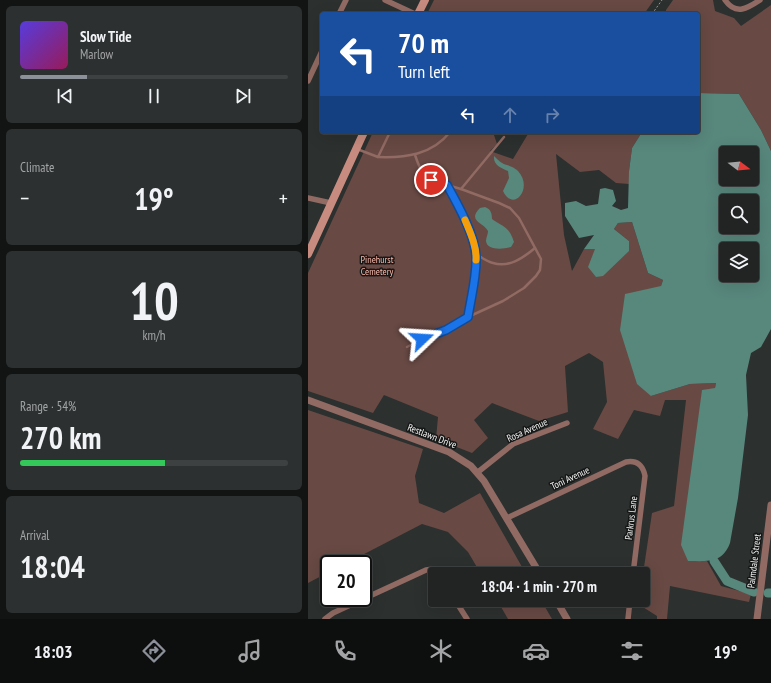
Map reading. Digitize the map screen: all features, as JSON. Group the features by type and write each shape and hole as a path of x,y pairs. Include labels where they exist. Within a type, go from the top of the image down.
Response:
{"main road":[{"path":"419,12 425,0"},
{"path":"308,254 363,134"}],"street":[{"path":"341,12 346,0"},
{"path":"384,0 411,12"},
{"path":"725,0 730,6 736,9 742,9 749,8 760,0"},
{"path":"308,81 320,55"},
{"path":"308,198 331,204"},
{"name":"Restlawn Drive","path":"308,400 450,452 464,461 478,472 491,490 536,567"},
{"name":"Rosa Avenue","path":"478,472 513,444 567,423"},
{"name":"Toni Avenue","path":"507,518 626,462 631,461 640,464"},
{"name":"Parkrus Lane","path":"634,567 645,476 644,470 640,464"},
{"name":"Palmdale Street","path":"757,619 771,505"},
{"path":"324,619 333,613 428,570"},
{"path":"459,607 466,619"},
{"path":"560,607 567,619"},
{"path":"628,619 629,607"}],"lane":[{"path":"378,157 389,134"},
{"path":"357,148 378,157 415,155 423,153 434,147 448,134"},
{"path":"461,189 504,137"},
{"path":"407,347 422,339 446,330 468,317 503,301 524,288 540,270 541,264 541,259 519,218 510,208 461,189 436,182 424,176 420,171 415,155"},
{"path":"447,185 470,231 476,254 475,272 468,317"},
{"path":"476,254 492,263 501,265 512,263 523,258 535,248"}],"path":[{"path":"653,12 662,0"}],"green space":[{"path":"434,0 654,0 645,12 428,12"},
{"path":"673,0 713,0 715,11 734,18 741,26 771,5 771,151 761,130 739,94 700,93 700,12 666,12"},
{"name":"Pinehurst Cemetery","path":"372,134 494,134 497,144 490,151 513,159 528,134 641,134 632,148 629,184 616,183 599,170 580,172 556,154 564,235 572,271 584,249 595,249 629,241 614,229 618,223 632,222 648,273 663,280 661,286 651,396 690,384 716,383 688,561 707,561 721,586 751,594 749,602 670,586 667,619 657,619 657,616 643,607 650,607 650,567 644,567 652,513 674,506 686,400 665,400 660,416 634,410 618,439 593,429 607,402 603,362 589,353 565,366 568,412 539,421 492,403 474,420 488,438 472,453 436,439 438,417 384,395 373,413 308,391 308,273"},
{"path":"308,410 423,449 415,476 419,503 444,513 480,493 522,567 477,567 468,552 448,532 422,524 362,555 320,555 320,577 308,583"},
{"path":"501,607 545,607 552,619 508,619"}],"shaded area":[{"path":"700,93 739,94 761,130 771,151 771,329 761,347 751,353 746,375 748,415 738,498 730,543 723,555 713,560 688,561 681,545 702,390 715,388 716,383 690,384 651,396 637,384 620,330 625,294 661,286 663,280 648,273 632,222 618,223 614,229 629,241 629,251 603,276 596,277 588,267 595,249 584,249 594,235 579,238 565,216 565,203 576,201 586,206 598,204 600,189 605,188 613,190 616,201 612,206 621,210 628,208 629,171 632,148 641,134 700,134"},
{"path":"494,156 502,163 513,167 518,171 522,178 524,184 523,191 516,199 512,200 507,197 503,191 509,178 508,171 496,164"},
{"path":"485,207 491,212 492,219 510,232 514,242 511,247 493,248 487,244 486,241 488,231 477,221 475,216 476,212 480,208"}],"waterway":[{"path":"714,561 727,581 754,592"}],"slow traffic":[{"path":"465,220 470,231 476,254 476,260"}],"route":[{"path":"422,339 446,330 468,317 475,272 476,254 470,231 461,212 447,185 431,180"}]}
